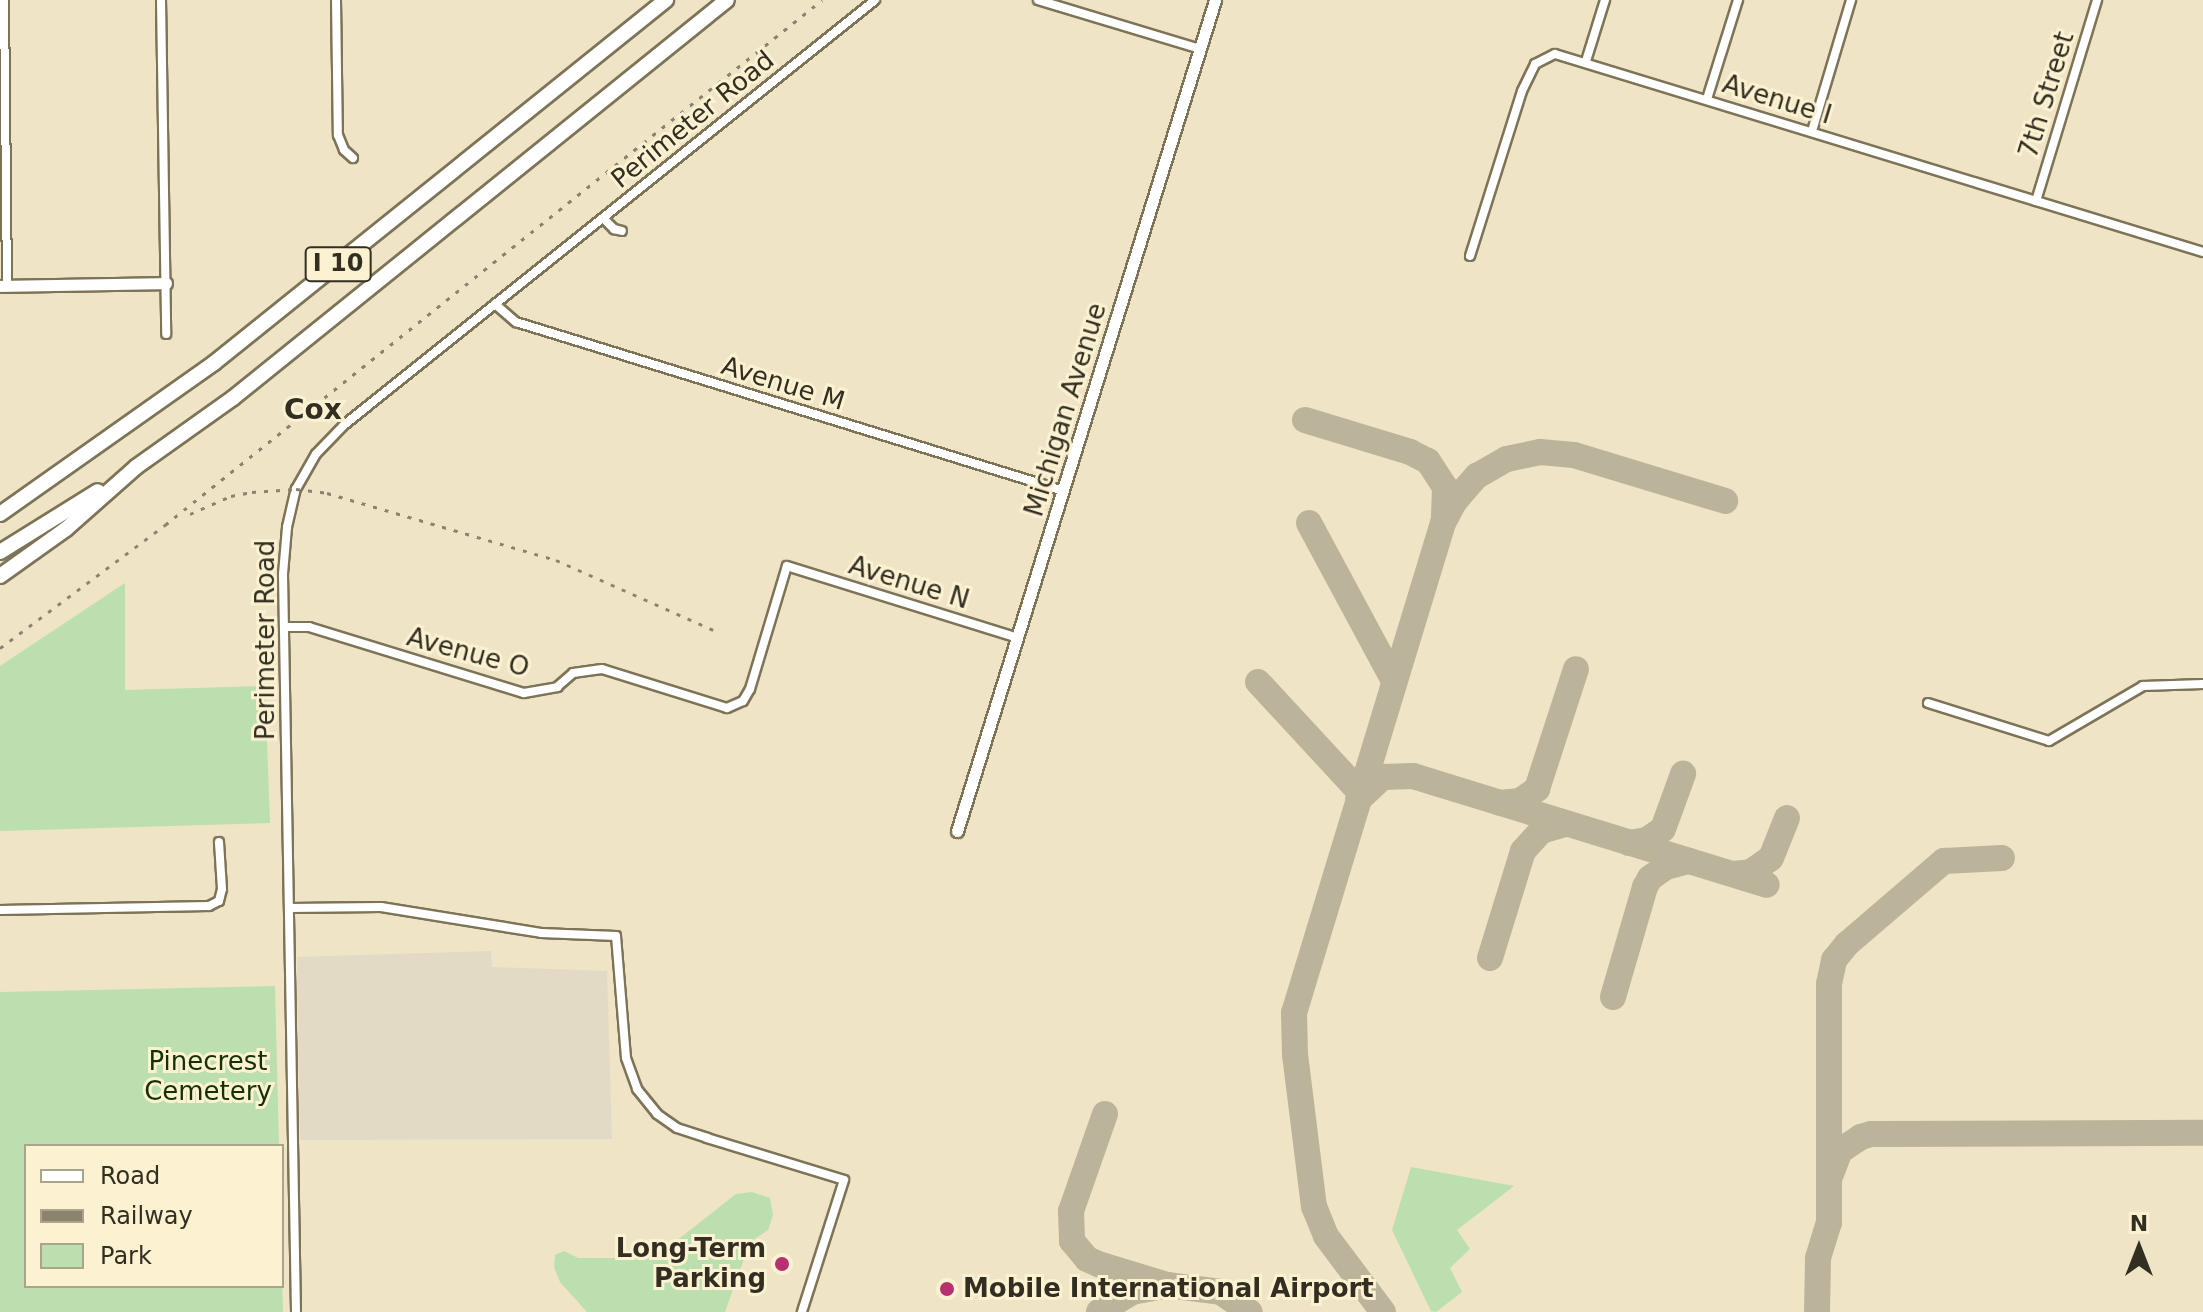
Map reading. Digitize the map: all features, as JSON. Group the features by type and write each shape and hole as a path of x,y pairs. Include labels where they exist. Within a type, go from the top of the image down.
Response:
{"highway":[{"name":"I 10","path":"0,514 214,363 666,0"},
{"name":"I 10","path":"0,552 136,467 233,398 727,0"},
{"path":"0,576 66,529 136,467"}],"street":[{"path":"4,0 4,286 166,283"},
{"path":"161,0 166,334"},
{"path":"336,0 338,135 344,150 353,158"},
{"name":"Perimeter Road","path":"296,1312 284,627 287,527 296,489 306,469 344,425 875,0"},
{"path":"1038,0 1200,49"},
{"name":"Michigan Avenue","path":"957,831 1215,0"},
{"path":"1586,61 1605,0"},
{"path":"1707,99 1738,0"},
{"path":"1812,131 1851,0"},
{"name":"7th Street","path":"2036,201 2097,0"},
{"name":"Avenue I","path":"1470,256 1522,91 1535,64 1555,54 2203,252"},
{"path":"603,218 614,229 622,231"},
{"name":"Avenue M","path":"495,304 516,322 1064,491"},
{"name":"Avenue N","path":"727,708 743,701 750,689 787,566 1018,638"},
{"name":"Avenue O","path":"284,627 309,627 524,693 557,687 573,673 602,669 727,708"},
{"path":"1928,703 2049,741 2143,686 2203,684"},
{"path":"0,910 209,906 219,901 222,889 219,842"},
{"path":"290,908 381,907 527,932 616,936 626,1058 637,1089 657,1114 677,1128 844,1180 802,1312"}],"shaded area":[{"path":"491,951 492,967 607,971 612,1139 300,1140 297,957"}],"green space":[{"path":"125,583 125,690 265,686 270,823 0,831 0,666"},
{"name":"Pinecrest Cemetery","path":"275,986 279,1144 24,1144 24,1288 282,1288 283,1312 0,1312 0,992"},
{"path":"1411,1167 1514,1186 1457,1230 1470,1249 1450,1268 1462,1292 1436,1312 1431,1311 1392,1230"},
{"path":"752,1192 770,1198 773,1215 768,1230 753,1240 748,1248 725,1312 587,1312 560,1282 554,1267 555,1255 564,1251 578,1258 621,1258 649,1252 680,1238 736,1194"}],"taxiway":[{"path":"1305,420 1410,452 1428,461 1445,487 1444,520"},
{"path":"1383,1312 1326,1236 1314,1207 1295,1055 1294,1013 1443,523 1454,502 1477,476 1507,459 1540,452 1574,455 1725,501"},
{"path":"1309,523 1394,681"},
{"path":"1500,803 1520,801 1537,789 1576,669"},
{"path":"1258,682 1360,792"},
{"path":"1629,843 1647,840 1663,829 1683,774"},
{"path":"1358,800 1383,777 1413,776 1767,885"},
{"path":"1733,874 1751,872 1771,858 1787,818"},
{"path":"1490,958 1523,851 1541,831 1566,824"},
{"path":"1817,1312 1818,1258 1829,1223 1829,984 1834,960 1847,944 1944,861 2002,858"},
{"path":"1613,997 1650,878 1666,867 1689,861"},
{"path":"1105,1114 1071,1211 1072,1241 1087,1259 1167,1285"},
{"path":"1831,1174 1840,1151 1871,1134 2203,1133"},
{"path":"1099,1312 1132,1292 1167,1285 1221,1292 1250,1312"}],"railway":[{"path":"0,648 165,525 822,0"},
{"path":"190,514 231,496 252,492 296,489 327,493 556,560 718,632"}],"place":[{"name":"Long-Term Parking","path":"782,1264"},
{"name":"Mobile International Airport","path":"947,1289"}],"district":[{"name":"Cox","path":"313,410"}]}
